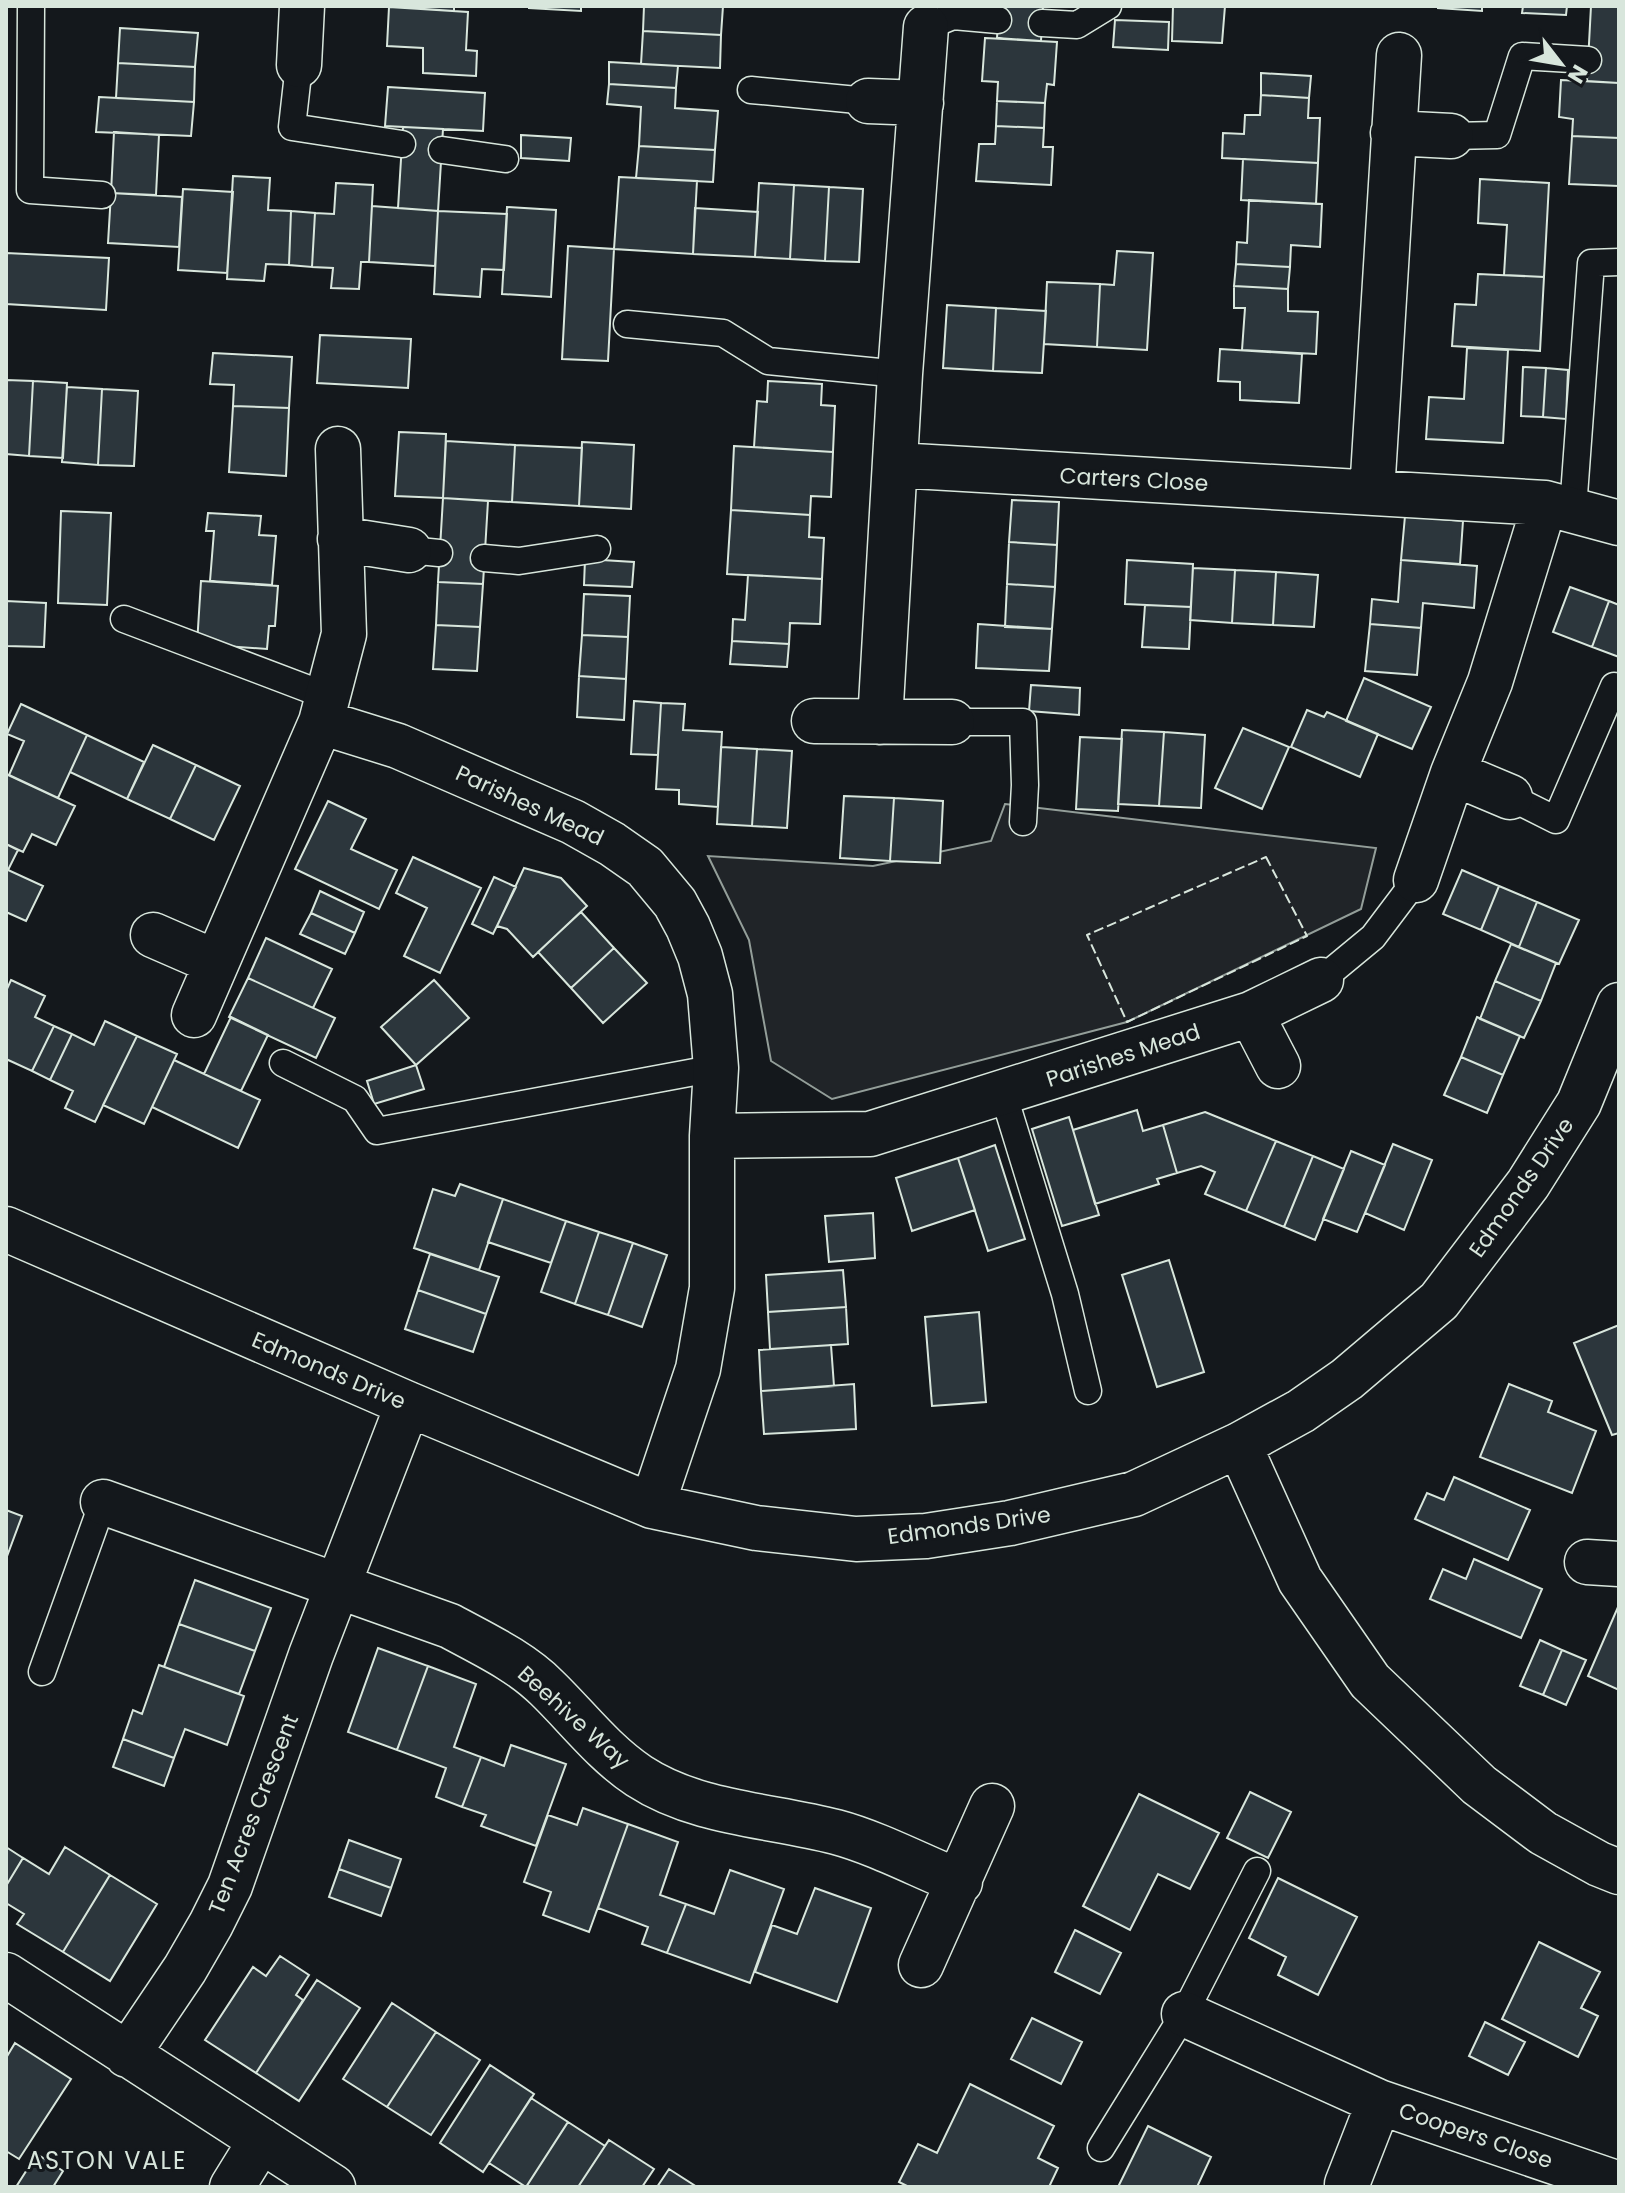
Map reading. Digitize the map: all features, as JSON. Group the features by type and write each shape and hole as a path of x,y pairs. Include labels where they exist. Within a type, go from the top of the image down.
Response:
{"street":[{"path":"299,65 302,6"},
{"path":"880,722 900,374 926,27"},
{"path":"1372,493 1399,55"},
{"path":"868,101 921,103"},
{"path":"1393,133 1451,136"},
{"path":"194,1015 324,709 344,634 338,449"},
{"name":"Carters Close","path":"896,465 1559,506 1619,523"},
{"path":"1416,880 1453,773 1559,506"},
{"path":"340,539 424,552"},
{"name":"Parishes Mead","path":"324,709 398,746 471,775 573,822 612,844 645,867 675,903 700,956 710,994 716,1068 712,1136 712,1288 698,1369 652,1506"},
{"path":"814,721 952,722"},
{"path":"1453,773 1510,797"},
{"path":"153,935 215,962"},
{"name":"Parishes Mead","path":"712,1136 870,1134 1251,1014 1321,980"},
{"name":"Edmonds Drive","path":"6,1229 408,1404 652,1506 756,1528 799,1533 856,1539 926,1536 1010,1523 1134,1494 1239,1445 1301,1411 1347,1379 1439,1301 1528,1184 1579,1103 1619,1005"},
{"path":"1251,1014 1278,1066"},
{"name":"Ten Acres Crescent","path":"127,2055 185,1969 230,1886 337,1585 408,1404"},
{"path":"1239,1445 1300,1580 1370,1681 1479,1785 1543,1833 1619,1872"},
{"name":"Beehive Way","path":"103,1502 450,1626 499,1653 545,1686 606,1749 640,1776 721,1811 786,1820 839,1833 960,1882"},
{"path":"921,1965 992,1806"},
{"path":"6,1975 333,2187"},
{"name":"Coopers Close","path":"1184,2014 1379,2102 1619,2184"},
{"name":"Coopers Close","path":"1347,2184 1379,2102"},
{"path":"232,2187 261,2140"}],"lane":[{"path":"31,6 30,190 102,195"},
{"path":"1042,23 1077,25 1108,6"},
{"path":"926,27 953,16 998,20"},
{"path":"1451,136 1497,135 1522,56 1588,60"},
{"path":"299,65 292,127 402,144"},
{"path":"751,90 868,101"},
{"path":"442,150 505,159"},
{"path":"1559,506 1591,263 1619,262"},
{"path":"627,324 723,333 768,361 900,374"},
{"path":"484,558 519,561 597,549"},
{"path":"124,619 324,709"},
{"path":"1510,797 1556,820 1614,686"},
{"path":"952,722 1023,722 1023,822"},
{"path":"1321,980 1373,937 1416,880"},
{"path":"283,1063 355,1099 377,1131 716,1068"},
{"path":"1003,1093 1065,1294 1088,1391"},
{"path":"42,1672 103,1502"},
{"path":"1101,2148 1184,2014 1257,1871"}],"shaded area":[{"path":"1005,804 1376,848 1361,909 1127,1022 832,1099 771,1061 749,940 708,856 873,866 991,841"}],"building":[{"path":"454,6 454,11 410,8"},
{"path":"581,6 581,11 529,8"},
{"path":"644,6 723,6 721,35 643,31"},
{"path":"999,6 1043,6 1041,41 997,38"},
{"path":"1173,6 1225,6 1222,43 1172,41"},
{"path":"1482,6 1482,11 1438,8"},
{"path":"1523,6 1567,6 1566,15 1522,13"},
{"path":"1591,6 1619,6 1619,83 1587,81"},
{"path":"389,7 468,12 466,50 477,51 476,76 423,73 423,48 387,46"},
{"path":"1115,20 1169,22 1168,50 1113,47"},
{"path":"120,28 198,33 195,67 118,63"},
{"path":"643,31 721,35 720,68 641,64"},
{"path":"985,38 1057,42 1054,85 1047,84 1045,103 997,101 998,82 982,81"},
{"path":"609,62 678,66 676,88 609,84"},
{"path":"118,63 195,67 194,102 116,98"},
{"path":"1261,73 1311,76 1309,98 1261,95"},
{"path":"1561,80 1619,83 1619,138 1572,136 1573,119 1559,117"},
{"path":"609,84 676,88 675,108 718,111 715,150 639,146 641,107 607,104"},
{"path":"388,87 485,93 483,131 385,126"},
{"path":"1261,95 1309,98 1308,118 1320,118 1318,163 1222,158 1223,133 1244,134 1245,115 1260,115"},
{"path":"99,97 194,102 191,136 96,132"},
{"path":"997,101 1045,103 1044,128 996,126"},
{"path":"996,126 1044,128 1043,147 1053,147 1051,185 976,181 979,144 995,144"},
{"path":"403,127 443,129 438,211 398,208"},
{"path":"114,132 159,135 156,195 111,193"},
{"path":"521,135 571,138 569,161 521,158"},
{"path":"1572,136 1619,138 1619,186 1569,184"},
{"path":"639,146 715,150 713,182 636,178"},
{"path":"1243,159 1318,163 1316,204 1241,200"},
{"path":"233,176 270,178 268,210 291,211 289,265 266,264 264,281 227,279"},
{"path":"619,177 697,181 693,254 614,249"},
{"path":"1480,179 1549,183 1544,277 1504,275 1507,225 1478,223"},
{"path":"336,183 373,185 369,262 361,262 359,289 331,288 333,268 312,267 315,213 334,214"},
{"path":"759,183 794,185 790,259 755,257"},
{"path":"794,185 829,187 825,261 790,259"},
{"path":"829,187 863,189 859,262 825,261"},
{"path":"183,189 233,192 227,273 178,270"},
{"path":"111,193 182,197 179,247 108,243"},
{"path":"1249,200 1322,204 1320,247 1291,245 1290,267 1236,264 1237,242 1247,243"},
{"path":"372,206 438,211 435,266 369,262"},
{"path":"507,207 556,210 551,297 502,294"},
{"path":"695,208 758,212 755,257 693,254"},
{"path":"291,211 315,213 312,267 289,265"},
{"path":"438,211 507,214 504,270 482,269 480,297 434,294"},
{"path":"568,246 614,249 608,361 562,359"},
{"path":"1117,251 1153,253 1147,350 1097,347 1100,284 1114,285"},
{"path":"6,253 109,258 106,310 6,304"},
{"path":"1236,264 1290,267 1288,289 1234,286"},
{"path":"1478,274 1544,277 1540,351 1452,346 1455,304 1476,305"},
{"path":"1047,282 1100,284 1097,347 1044,344"},
{"path":"1234,286 1288,289 1288,311 1318,312 1316,354 1242,350 1245,308 1234,308"},
{"path":"947,305 996,308 993,371 943,368"},
{"path":"996,308 1046,311 1042,373 993,371"},
{"path":"320,335 411,339 408,388 317,383"},
{"path":"1467,348 1508,350 1503,443 1426,439 1429,397 1464,399"},
{"path":"1220,349 1302,354 1299,403 1240,400 1240,382 1218,381"},
{"path":"213,353 292,357 289,408 233,406 234,385 210,384"},
{"path":"1523,367 1546,368 1543,417 1521,416"},
{"path":"1546,368 1568,370 1566,419 1543,417"},
{"path":"6,380 33,381 29,456 6,454"},
{"path":"33,381 67,383 63,458 29,456"},
{"path":"768,381 822,384 821,405 835,406 833,452 754,447 757,401 767,402"},
{"path":"67,387 102,389 98,465 62,462"},
{"path":"102,389 138,391 134,466 98,465"},
{"path":"233,406 289,408 286,476 229,472"},
{"path":"399,432 446,434 443,498 395,496"},
{"path":"446,441 515,445 512,502 443,498"},
{"path":"582,442 634,445 631,509 579,506"},
{"path":"515,445 582,448 579,506 512,502"},
{"path":"734,446 833,452 831,497 811,496 810,515 731,510"},
{"path":"443,498 488,501 483,584 438,582"},
{"path":"1012,500 1059,502 1057,545 1009,542"},
{"path":"731,510 810,515 809,537 824,538 822,579 727,574"},
{"path":"61,511 111,513 107,605 58,603"},
{"path":"208,513 261,516 259,535 276,536 272,585 210,581 214,531 206,531"},
{"path":"1405,516 1463,521 1460,564 1401,560"},
{"path":"1009,542 1057,545 1055,587 1007,584"},
{"path":"585,559 634,562 632,587 584,585"},
{"path":"1127,560 1193,564 1191,607 1125,604"},
{"path":"1401,560 1477,566 1474,608 1423,603 1421,628 1370,624 1372,599 1398,602"},
{"path":"1193,568 1235,570 1232,623 1190,620"},
{"path":"1235,570 1276,572 1273,625 1232,623"},
{"path":"1276,572 1318,575 1314,627 1273,625"},
{"path":"748,575 822,579 820,624 790,623 789,644 732,641 733,619 745,620"},
{"path":"201,581 278,586 275,626 269,626 267,649 197,644"},
{"path":"438,582 483,584 480,627 436,625"},
{"path":"1007,584 1055,587 1052,629 1005,627"},
{"path":"1570,587 1609,601 1592,647 1553,632"},
{"path":"584,594 630,596 628,637 582,635"},
{"path":"6,601 46,603 44,647 6,646"},
{"path":"1609,601 1619,605 1619,657 1592,647"},
{"path":"1145,605 1191,607 1189,649 1142,647"},
{"path":"978,624 1052,629 1049,671 976,668"},
{"path":"1370,624 1421,628 1417,675 1365,671"},
{"path":"436,625 480,627 477,671 433,669"},
{"path":"582,635 628,637 626,679 579,676"},
{"path":"732,641 789,644 787,667 730,664"},
{"path":"579,676 626,679 624,720 577,717"},
{"path":"1364,678 1431,707 1412,749 1346,721"},
{"path":"1031,685 1080,688 1079,715 1029,711"},
{"path":"634,701 661,703 658,755 631,754"},
{"path":"661,703 685,704 683,730 722,732 718,807 679,804 679,790 656,789"},
{"path":"21,704 87,735 58,798 9,775 24,741 7,734"},
{"path":"1307,710 1324,717 1327,712 1378,734 1360,777 1291,747"},
{"path":"1243,728 1289,747 1262,809 1215,788"},
{"path":"1122,730 1164,732 1159,806 1118,804"},
{"path":"1164,732 1205,735 1201,808 1159,806"},
{"path":"87,735 144,762 127,799 70,772"},
{"path":"1080,737 1122,739 1118,811 1076,809"},
{"path":"153,745 196,765 170,819 127,799"},
{"path":"721,747 757,749 752,826 717,824"},
{"path":"757,749 792,751 787,828 752,826"},
{"path":"196,765 240,786 214,840 170,819"},
{"path":"6,774 75,806 56,845 32,834 23,852 6,844"},
{"path":"844,796 894,798 890,861 840,858"},
{"path":"894,798 943,801 940,863 890,861"},
{"path":"328,801 366,819 351,849 397,870 379,909 295,869"},
{"path":"6,844 18,850 8,870 43,886 26,921 6,912"},
{"path":"413,857 481,888 440,973 404,956 427,908 396,893"},
{"path":"524,868 561,878 587,906 533,957 507,929 497,926"},
{"path":"1462,870 1499,886 1481,930 1443,914"},
{"path":"494,877 516,887 493,934 472,924"},
{"path":"1499,886 1537,902 1519,947 1481,930"},
{"path":"320,891 364,912 355,933 311,913"},
{"path":"1537,902 1579,920 1559,964 1519,947"},
{"path":"581,912 614,948 571,988 538,952"},
{"path":"311,913 355,933 345,954 300,934"},
{"path":"266,938 332,969 313,1008 248,978"},
{"path":"1511,944 1556,963 1541,1001 1495,981"},
{"path":"614,948 647,983 603,1023 571,988"},
{"path":"248,978 335,1018 316,1058 229,1017"},
{"path":"11,980 45,996 35,1017 54,1026 32,1071 6,1059 6,991"},
{"path":"434,980 469,1018 416,1065 381,1027"},
{"path":"1495,981 1541,1001 1524,1038 1480,1019"},
{"path":"231,1017 268,1035 241,1091 204,1074"},
{"path":"1477,1017 1520,1036 1503,1075 1461,1057"},
{"path":"105,1021 137,1036 95,1122 65,1108 73,1091 50,1080 72,1034 94,1045"},
{"path":"54,1026 72,1034 50,1080 32,1071"},
{"path":"137,1036 177,1054 144,1124 103,1105"},
{"path":"1461,1057 1503,1075 1487,1113 1444,1095"},
{"path":"174,1060 260,1100 238,1148 152,1107"},
{"path":"416,1065 424,1089 374,1104 367,1081"},
{"path":"1137,1110 1143,1131 1163,1125 1177,1173 1157,1179 1159,1184 1095,1204 1073,1130"},
{"path":"1205,1112 1276,1141 1246,1211 1205,1194 1215,1172 1201,1166 1177,1173 1163,1125"},
{"path":"1069,1117 1099,1215 1062,1226 1032,1129"},
{"path":"1276,1141 1313,1156 1284,1227 1246,1211"},
{"path":"1393,1144 1432,1160 1404,1230 1365,1213"},
{"path":"995,1145 1025,1239 988,1251 958,1158"},
{"path":"1351,1151 1385,1165 1357,1232 1323,1219"},
{"path":"1313,1156 1344,1169 1315,1240 1284,1227"},
{"path":"958,1158 975,1210 912,1231 896,1178"},
{"path":"460,1184 503,1199 479,1270 414,1248 433,1189 455,1196"},
{"path":"503,1199 566,1221 551,1263 488,1242"},
{"path":"873,1213 875,1258 829,1262 825,1216"},
{"path":"566,1221 599,1232 575,1304 541,1292"},
{"path":"599,1232 633,1243 608,1315 575,1304"},
{"path":"633,1243 667,1255 642,1327 608,1315"},
{"path":"430,1254 499,1277 486,1314 418,1290"},
{"path":"1169,1260 1204,1372 1157,1387 1122,1275"},
{"path":"843,1270 846,1307 768,1312 766,1275"},
{"path":"418,1290 486,1314 473,1352 405,1329"},
{"path":"846,1307 848,1344 770,1349 768,1312"},
{"path":"979,1312 986,1402 932,1406 925,1317"},
{"path":"1619,1325 1619,1433 1612,1435 1574,1343"},
{"path":"831,1345 834,1386 761,1391 759,1350"},
{"path":"854,1384 856,1429 764,1434 761,1391"},
{"path":"1509,1384 1552,1401 1548,1412 1596,1431 1572,1493 1480,1457"},
{"path":"1454,1477 1530,1510 1508,1560 1415,1519 1427,1493 1444,1500"},
{"path":"6,1510 22,1516 6,1559"},
{"path":"1474,1559 1542,1589 1521,1638 1430,1599 1443,1569 1466,1579"},
{"path":"195,1580 271,1608 255,1651 179,1624"},
{"path":"1619,1608 1619,1690 1588,1676"},
{"path":"179,1624 255,1651 239,1694 164,1667"},
{"path":"1540,1640 1562,1650 1543,1695 1520,1686"},
{"path":"378,1648 428,1666 397,1750 348,1732"},
{"path":"1562,1650 1586,1660 1566,1705 1543,1695"},
{"path":"159,1665 244,1696 227,1745 185,1729 174,1758 123,1739 133,1710 142,1714"},
{"path":"428,1666 476,1684 454,1747 481,1757 462,1807 436,1797 446,1768 397,1750"},
{"path":"123,1739 174,1758 164,1786 113,1767"},
{"path":"511,1745 566,1764 536,1846 481,1826 486,1815 462,1807 481,1757 504,1766"},
{"path":"1250,1792 1291,1812 1268,1858 1227,1838"},
{"path":"1139,1794 1219,1833 1190,1889 1158,1874 1130,1930 1083,1906"},
{"path":"583,1808 628,1824 589,1932 543,1915 551,1892 524,1882 548,1815 577,1825"},
{"path":"628,1824 678,1842 660,1895 686,1904 667,1953 642,1944 648,1927 598,1908"},
{"path":"349,1840 401,1859 391,1888 339,1869"},
{"path":"6,1847 23,1858 6,1886"},
{"path":"65,1847 110,1875 63,1952 17,1924 24,1914 6,1903 6,1886 23,1858 49,1874"},
{"path":"339,1869 391,1888 381,1916 329,1897"},
{"path":"730,1870 784,1889 750,1983 667,1953 686,1904 714,1914"},
{"path":"110,1875 157,1904 110,1981 63,1952"},
{"path":"1278,1878 1357,1917 1318,1995 1278,1975 1286,1957 1249,1938"},
{"path":"815,1888 871,1908 837,2002 755,1972 772,1925 797,1934"},
{"path":"1075,1930 1121,1953 1100,1994 1055,1972"},
{"path":"1539,1942 1600,1972 1581,2008 1598,2016 1578,2057 1502,2019"},
{"path":"280,1956 309,1975 296,1995 303,2000 256,2073 205,2040 253,1967 266,1976"},
{"path":"317,1980 360,2008 299,2101 256,2073"},
{"path":"392,2003 436,2032 387,2107 343,2079"},
{"path":"1032,2018 1082,2042 1061,2084 1011,2059"},
{"path":"1485,2022 1525,2042 1508,2075 1469,2056"},
{"path":"436,2032 480,2060 431,2135 387,2107"},
{"path":"15,2043 71,2079 19,2159 6,2151 6,2058"},
{"path":"490,2065 534,2094 483,2172 440,2143"},
{"path":"970,2084 1054,2126 1038,2158 1058,2168 1049,2187 909,2187 899,2182 918,2144 937,2153"},
{"path":"531,2098 568,2122 526,2187 489,2163"},
{"path":"568,2122 605,2146 578,2187 526,2187"},
{"path":"1148,2126 1211,2157 1197,2187 1118,2187"},
{"path":"609,2140 654,2169 642,2187 578,2187"},
{"path":"37,2154 63,2171 53,2187 16,2187"},
{"path":"669,2169 697,2187 657,2187"}],"fence":[{"path":"1266,857 1307,936 1127,1022 1087,935 1266,857"}],"district":[{"name":"ASTON VALE","path":"107,2161"}]}
